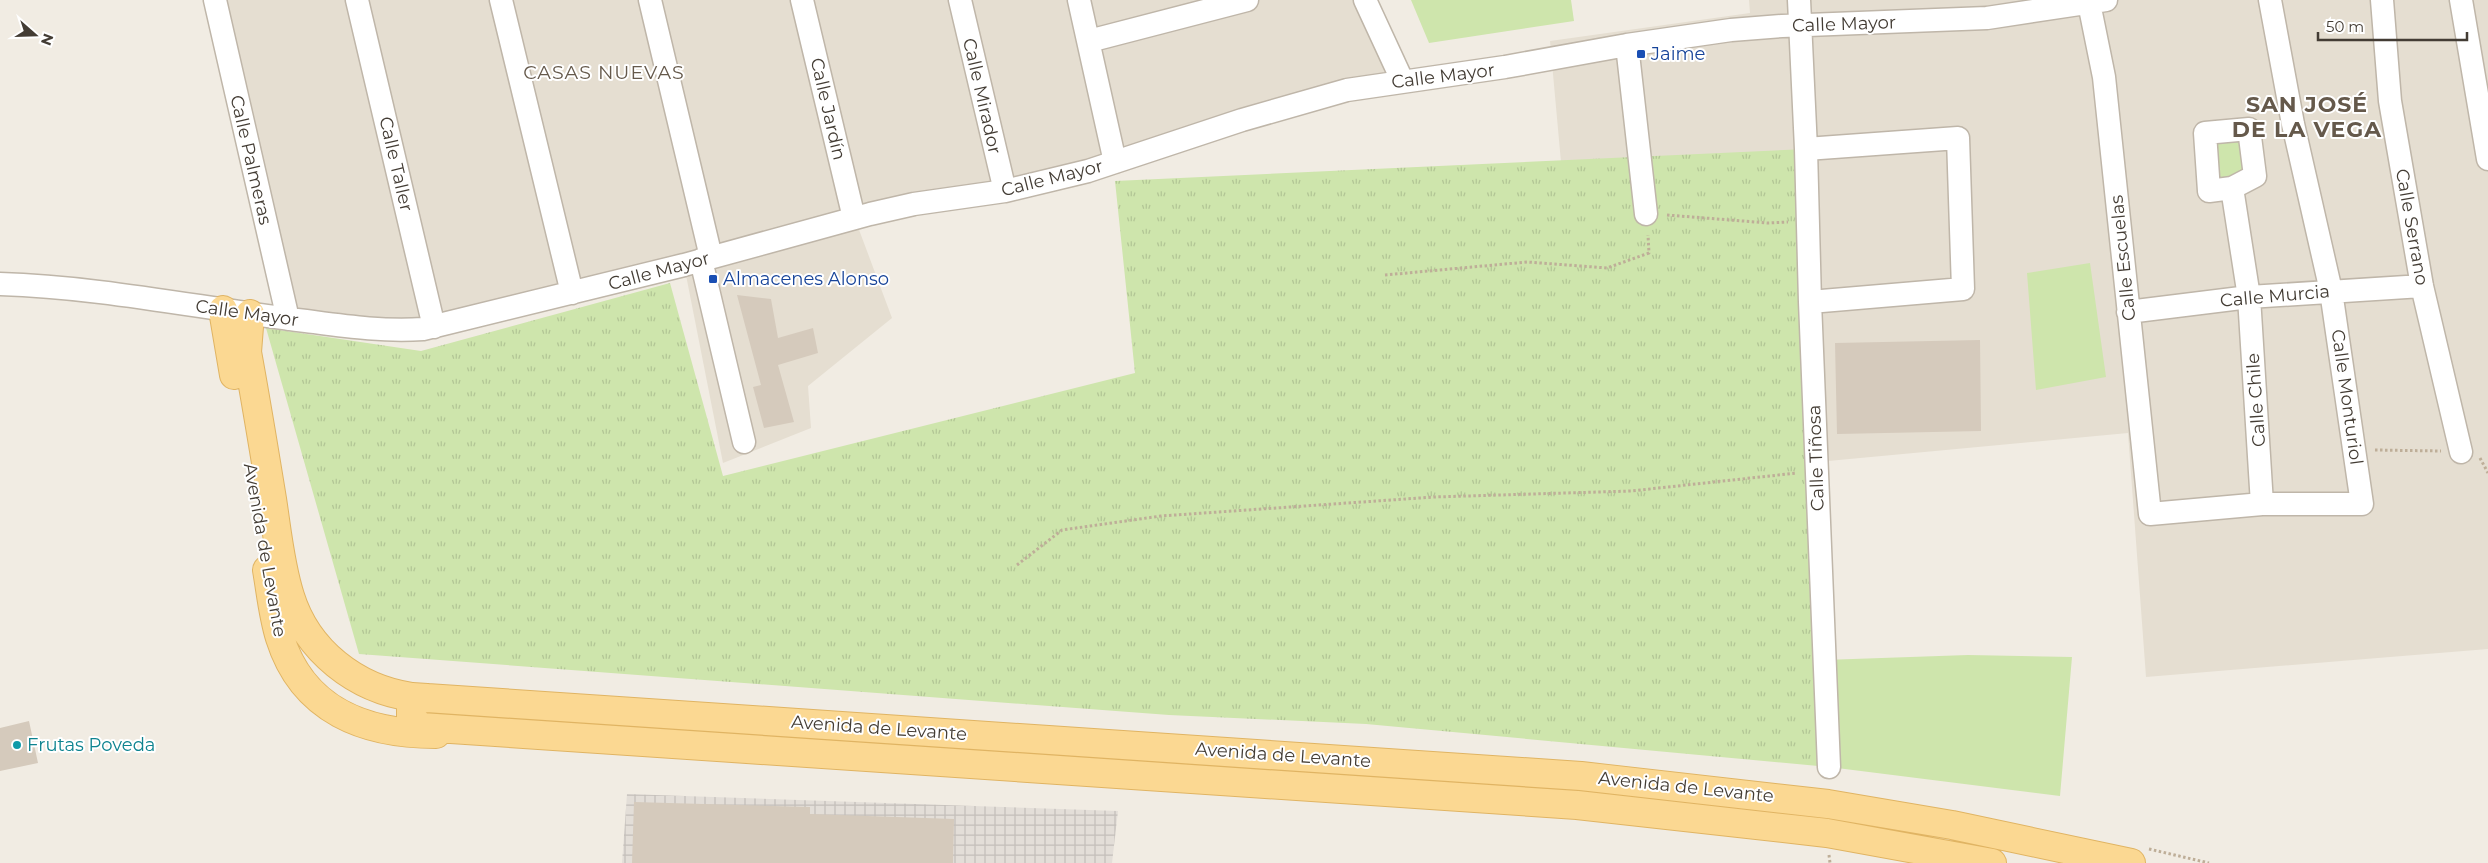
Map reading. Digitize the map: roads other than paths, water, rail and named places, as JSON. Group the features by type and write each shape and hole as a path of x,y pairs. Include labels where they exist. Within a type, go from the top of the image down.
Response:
{"main road":[{"name":"Avenida de Levante","path":"223,310 278,630 288,657 297,674 326,704 350,720 374,728 425,734 512,733"},
{"name":"Avenida de Levante","path":"250,314 247,352 290,597 310,636 324,653 358,680 386,692 428,698 1581,776 1828,804 2138,856"},
{"name":"Avenida de Levante","path":"428,698 419,699 411,709 411,718 417,725 1577,805 1827,833 1992,863"}],"street":[{"name":"Calle Palmeras","path":"215,0 288,319"},
{"name":"Calle Taller","path":"357,0 434,327"},
{"path":"501,0 572,293"},
{"path":"650,0 744,442"},
{"name":"Calle Jardín","path":"802,0 854,218"},
{"name":"Calle Mirador","path":"960,0 1005,191"},
{"path":"1079,0 1116,162"},
{"path":"1089,41 1196,6 1247,0"},
{"path":"1365,0 1402,80"},
{"name":"Calle Tiñosa","path":"1798,0 1806,149 1816,471 1829,767"},
{"name":"Calle Monturiol","path":"2262,504 2362,504 2331,290 2293,124 2270,0"},
{"name":"Calle Serrano","path":"2382,0 2390,101 2422,286 2461,452"},
{"path":"2461,0 2488,159"},
{"name":"Calle Mayor","path":"0,284 94,292 288,319 396,330 434,327 706,259 854,218 914,204 1005,191 1088,171 1324,96 1402,80 1498,69 1627,45 1731,30 1800,25 1987,18 2097,2"},
{"name":"Calle Escuelas","path":"2097,2 2150,514 2262,504"},
{"path":"1627,45 1646,214"},
{"path":"1806,149 1958,138 1963,289 1810,302"},
{"name":"Calle Chile","path":"2232,188 2250,296 2262,504"},
{"name":"Calle Murcia","path":"2128,312 2250,296 2422,286"}],"place":[{"name":"Jaime","path":"1641,54"},
{"name":"Almacenes Alonso","path":"713,279"},
{"name":"Frutas Poveda","path":"17,745"}],"district":[{"name":"CASAS NUEVAS","path":"604,72"},
{"name":"SAN JOSÉ DE LA VEGA","path":"2307,116"}]}
